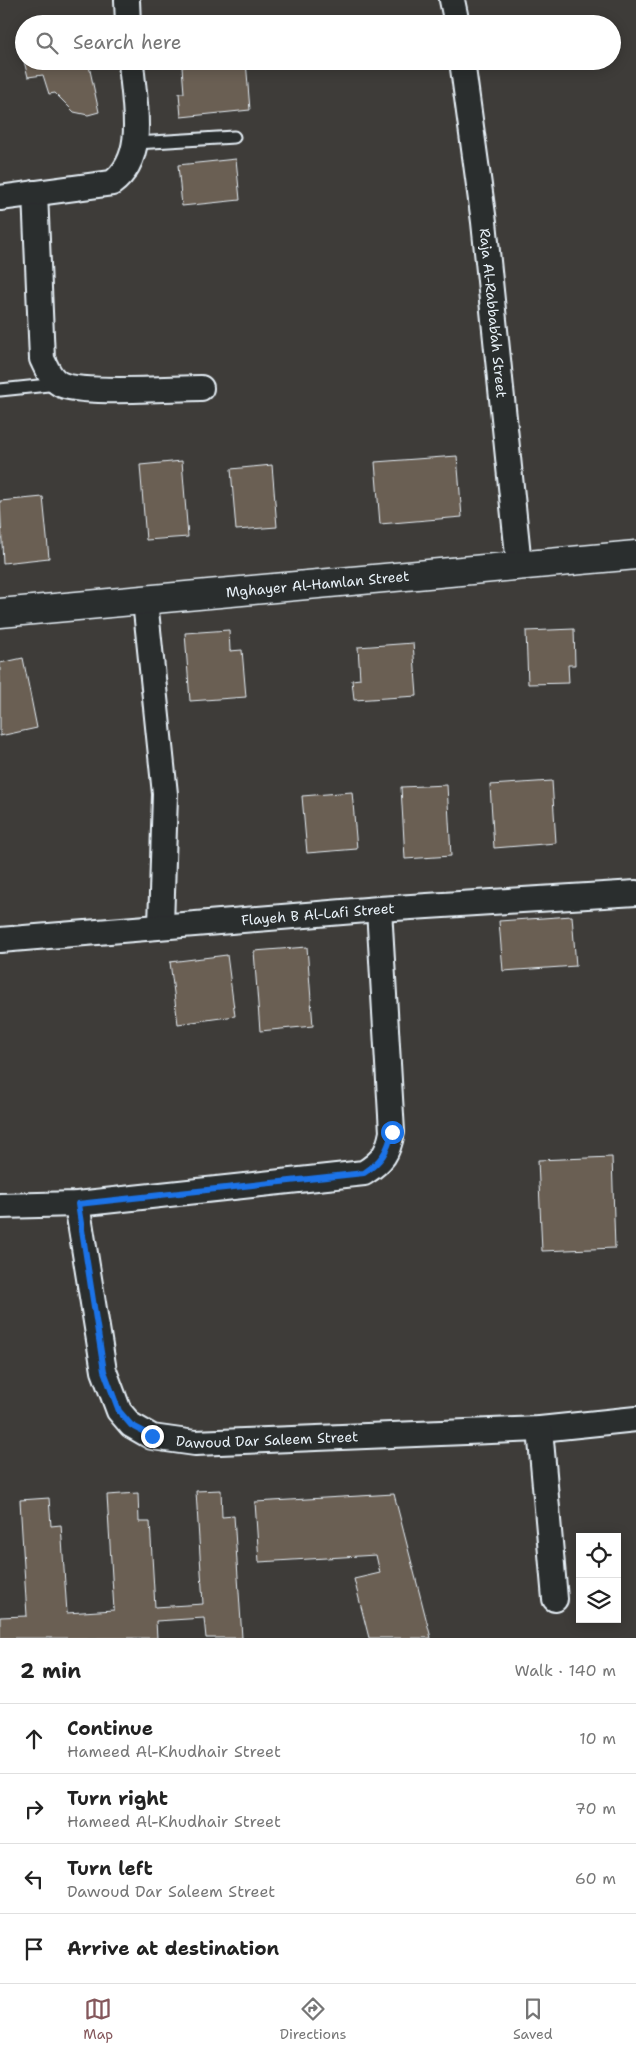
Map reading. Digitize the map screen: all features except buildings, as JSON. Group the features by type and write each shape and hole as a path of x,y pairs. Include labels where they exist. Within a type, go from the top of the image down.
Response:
{"street":[{"path":"127,0 128,15"},
{"path":"452,0 455,15"},
{"path":"0,198 112,184 121,177 128,166 136,143 132,70"},
{"name":"Raja Al-Rabbab‘ah Street","path":"463,70 484,222 519,565"},
{"path":"35,194 42,359 49,374 60,384 80,389 201,388"},
{"name":"Mghayer Al-Hamlan Street","path":"0,613 636,555"},
{"path":"145,601 165,794 161,926"},
{"name":"Flayeh B Al-Lafi Street","path":"0,940 379,909 636,893"},
{"path":"0,1206 78,1204 364,1173 379,1163 389,1147 392,1132 379,909"},
{"name":"Dawoud Dar Saleem Street","path":"78,1204 104,1371 119,1411 131,1425 152,1436 195,1443 540,1429 636,1419"},
{"path":"540,1429 555,1600"}],"lane":[{"path":"136,143 234,137"},
{"path":"0,390 60,384"}],"route":[{"path":"152,1436 131,1425 119,1411 104,1371 78,1204 364,1173 379,1163 389,1147 392,1132"}]}
